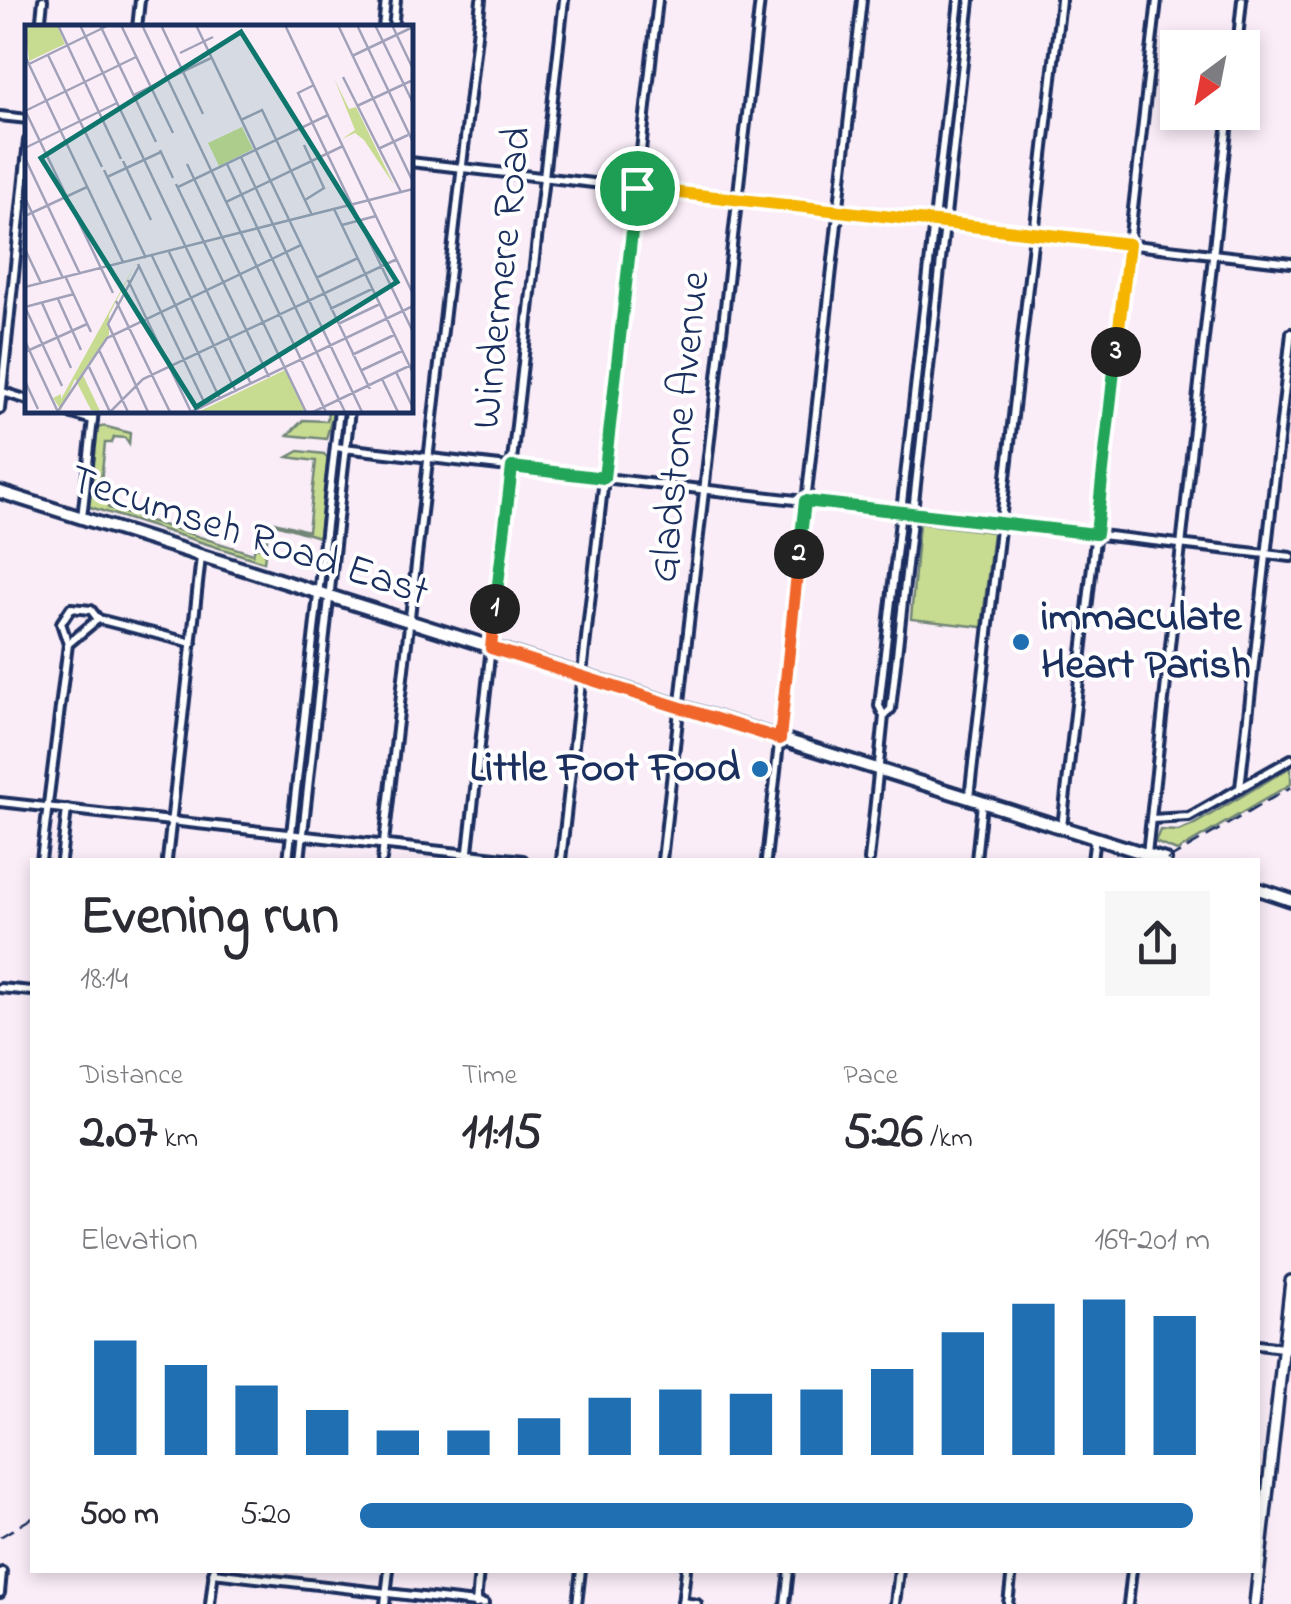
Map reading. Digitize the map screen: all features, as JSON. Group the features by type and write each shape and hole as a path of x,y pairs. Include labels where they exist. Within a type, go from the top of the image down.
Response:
{"main road":[{"name":"Tecumseh Road East","path":"0,492 1159,858"},
{"path":"1260,890 1291,900"}],"street":[{"path":"40,25 44,0"},
{"path":"137,25 140,0"},
{"path":"382,25 386,0"},
{"path":"393,25 396,0"},
{"path":"382,858 480,0"},
{"name":"Windermere Road","path":"467,857 564,0"},
{"path":"561,858 658,0"},
{"name":"Gladstone Avenue","path":"662,858 760,0"},
{"path":"766,858 862,0"},
{"path":"869,858 884,716 879,706 959,0"},
{"path":"884,716 891,708 970,0"},
{"path":"970,798 1061,0"},
{"path":"1062,827 1157,0"},
{"path":"1239,30 1242,0"},
{"path":"0,116 25,119"},
{"path":"1147,854 1228,130"},
{"path":"412,162 1291,262"},
{"path":"0,409 25,169"},
{"path":"1240,788 1291,333"},
{"path":"1,392 25,399"},
{"path":"66,412 93,420"},
{"path":"82,518 94,412"},
{"path":"300,858 339,412"},
{"path":"288,858 350,412"},
{"path":"335,447 1291,556"},
{"path":"167,858 202,557"},
{"path":"41,858 68,644 61,623 71,608 91,610 98,618 192,643"},
{"path":"68,644 98,618"},
{"path":"301,744 312,745"},
{"path":"1151,818 1178,821 1291,759"},
{"path":"0,802 384,844 467,857"},
{"path":"976,858 982,802"},
{"path":"61,858 67,809"},
{"path":"1092,858 1095,838"},
{"path":"0,988 30,992"},
{"path":"1260,1564 1287,1348 1291,1281"},
{"path":"1260,1345 1287,1348"},
{"path":"0,1593 2,1572"},
{"path":"210,1604 213,1573"},
{"path":"222,1573 484,1604"},
{"path":"385,1604 389,1573"},
{"path":"476,1604 480,1573"},
{"path":"578,1604 581,1573"},
{"path":"686,1573 682,1603 697,1604"},
{"path":"785,1604 788,1573"},
{"path":"895,1604 899,1573"},
{"path":"1008,1604 1012,1573"},
{"path":"1128,1604 1132,1573"},
{"path":"1255,1604 1259,1573"}],"green space":[{"path":"328,412 333,412 326,439 288,435 303,420 327,421"},
{"path":"103,426 130,433 129,444 125,438 114,437 112,443 105,443 99,500 109,502 108,508 253,554 255,547 264,549 267,520 308,531 316,461 288,457 299,451 324,454 328,459 319,537 269,522 264,562 87,506 96,429"},
{"path":"919,523 993,532 982,627 911,619"},
{"path":"1291,767 1291,784 1177,851 1155,842 1160,830 1178,831 1191,826"}],"railway":[{"path":"1170,858 1291,787"},
{"path":"0,1537 30,1519"}],"place":[{"name":"immaculate Heart Parish","path":"1021,642"},
{"name":"Little Foot Food","path":"760,769"}],"route":[{"path":"637,188 1129,244 1096,534 805,501 780,739 491,648 512,467 604,478 637,188"}]}
